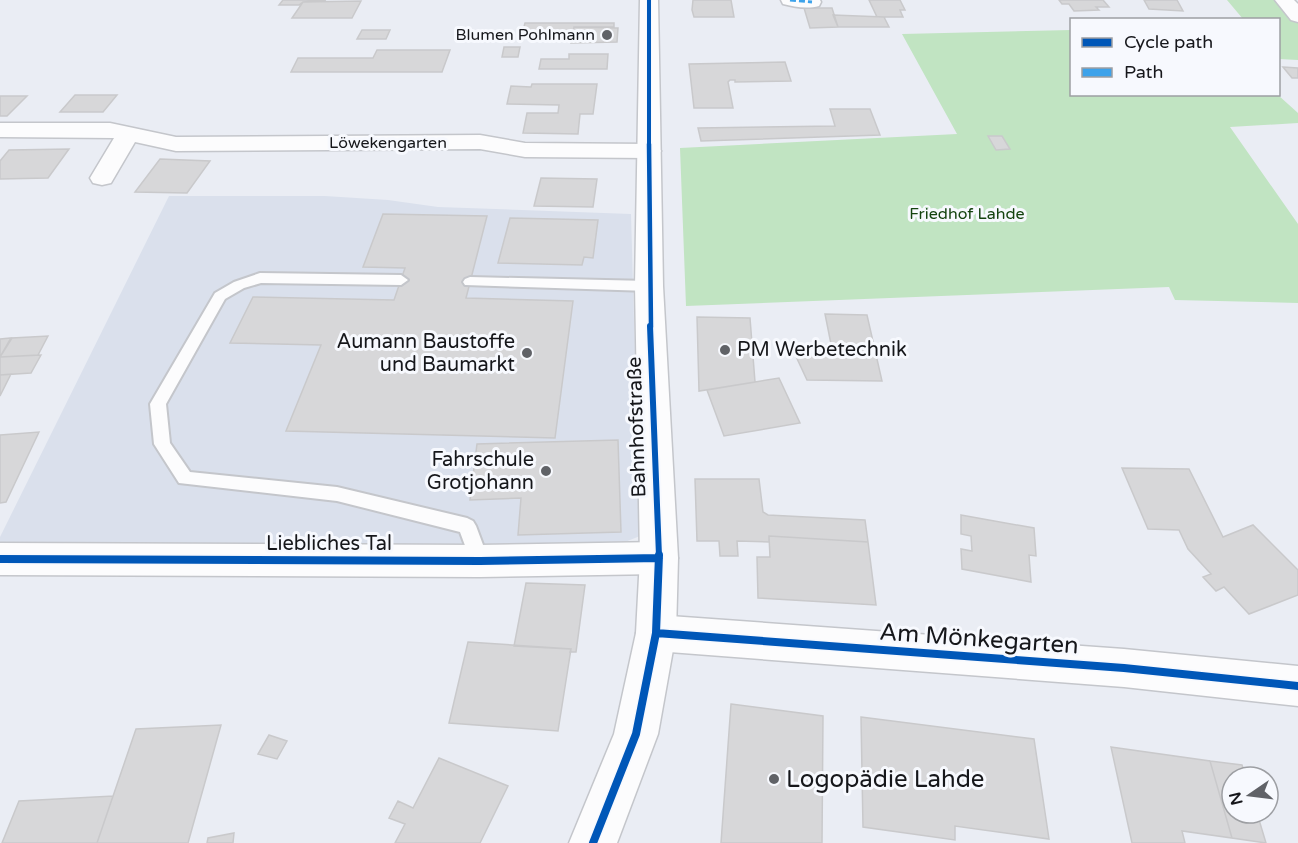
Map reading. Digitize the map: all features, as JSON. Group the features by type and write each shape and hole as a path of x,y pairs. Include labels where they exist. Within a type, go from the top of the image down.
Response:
{"street":[{"name":"Bahnhofstraße","path":"593,843 636,734 656,633 659,558 649,286 649,0"},
{"path":"790,0 812,2"},
{"path":"1284,0 1298,16"},
{"name":"Löwekengarten","path":"0,130 110,130 176,144 480,142 525,150 649,151"},
{"path":"102,178 128,134"},
{"name":"Liebliches Tal","path":"0,559 480,561 659,558"},
{"name":"Am Mönkegarten","path":"656,633 1124,668 1298,686"}],"lane":[{"path":"401,280 260,278 239,285 220,296 158,404 162,444 185,478 337,495 467,526 480,561"},
{"path":"470,282 649,286"}],"shaded area":[{"path":"169,196 325,196 388,200 438,207 631,214 640,536 605,550 0,548 0,537"}],"green space":[{"path":"1227,0 1279,0 1298,23 1298,60 1280,59 1280,18 1242,18"},
{"name":"Friedhof Lahde","path":"1070,30 1070,96 1279,96 1298,113 1298,123 1230,127 1298,224 1298,303 1175,300 1169,287 686,306 680,148 957,134 902,34"}],"building":[{"path":"283,0 326,0 303,2 299,5 279,5"},
{"path":"693,0 731,0 734,17 694,17"},
{"path":"869,0 900,0 905,10 900,10 903,17 877,17"},
{"path":"1059,0 1103,0 1109,7 1096,7 1099,10 1074,11 1069,4 1062,4"},
{"path":"1144,0 1177,0 1183,11 1149,9"},
{"path":"361,1 352,18 292,18 303,2"},
{"path":"804,8 832,8 838,27 810,28"},
{"path":"833,15 884,17 889,27 838,27"},
{"path":"525,23 614,23 614,27 574,27 573,34 522,34"},
{"path":"574,27 618,28 617,42 571,43"},
{"path":"362,30 390,30 386,39 357,39"},
{"path":"504,47 520,47 518,57 502,57"},
{"path":"377,50 450,50 442,72 291,72 298,58 373,58"},
{"path":"569,54 608,54 607,69 539,69 541,59 569,59"},
{"path":"785,62 791,81 735,82 735,80 730,80 728,82 733,108 694,108 689,64"},
{"path":"1283,67 1298,68 1298,78 1292,78"},
{"path":"532,84 597,84 593,114 580,114 578,134 523,133 527,113 558,113 559,105 507,104 511,86 531,87"},
{"path":"75,95 117,95 103,112 60,112"},
{"path":"0,96 27,96 7,116 0,116"},
{"path":"830,109 870,109 880,135 701,141 698,128 835,126"},
{"path":"988,136 1002,136 1010,149 996,150"},
{"path":"69,149 48,178 0,179 0,161 9,150"},
{"path":"160,159 210,161 187,193 135,192"},
{"path":"541,178 597,179 593,207 534,206"},
{"path":"383,214 487,216 466,298 573,301 555,438 286,431 321,345 230,343 253,297 394,300 405,268 363,267"},
{"path":"510,218 598,220 593,258 584,257 582,265 498,263"},
{"path":"825,314 867,315 882,381 807,380 793,350 831,344"},
{"name":"PM Werbetechnik","path":"697,317 750,318 755,382 699,391"},
{"path":"48,336 38,355 0,357 12,338"},
{"path":"11,338 0,357 0,339"},
{"path":"41,355 31,373 0,375 0,357"},
{"path":"11,374 0,396 0,375"},
{"path":"779,378 800,423 724,436 707,390"},
{"path":"39,432 6,502 0,503 0,435"},
{"name":"Fahrschule Grotjohann","path":"618,440 621,532 518,535 521,498 470,500 477,444"},
{"path":"1122,468 1189,469 1223,537 1253,525 1298,570 1298,595 1249,614 1224,587 1216,591 1203,577 1211,574 1188,549 1179,530 1148,529"},
{"path":"695,479 759,479 763,512 768,515 865,520 868,542 769,536 769,542 737,541 738,556 720,556 719,541 697,541"},
{"path":"961,515 1034,528 1036,556 1029,555 1031,582 962,569 961,549 972,551 971,536 961,534"},
{"path":"769,536 868,542 876,605 758,598 757,557 770,557"},
{"path":"526,583 585,585 576,652 570,652 571,649 514,646"},
{"path":"468,642 571,649 558,731 449,723"},
{"name":"Logopädie Lahde","path":"731,704 823,716 822,843 721,843"},
{"path":"861,717 1034,739 1049,839 955,826 955,840 863,827"},
{"path":"221,725 188,843 97,843 136,729"},
{"path":"269,735 287,741 277,759 258,754"},
{"path":"1111,747 1210,761 1220,796 1220,825 1228,825 1232,838 1182,831 1185,843 1132,843"},
{"path":"439,758 508,786 480,843 395,843 405,824 389,818 398,801 413,808"},
{"path":"1210,761 1242,765 1220,765 1220,796"},
{"path":"113,796 97,843 2,843 19,801"},
{"path":"1228,825 1261,825 1266,843 1232,838"},
{"path":"234,833 233,843 207,843 208,838"}],"marked path":[{"path":"790,0 812,2"}],"cycle path":[{"path":"593,843 636,734 656,633 659,558 649,286 649,0"},
{"path":"0,559 480,561 659,558"},
{"path":"656,633 1124,668 1298,686"}],"place":[{"name":"Blumen Pohlmann","path":"607,35"},
{"name":"PM Werbetechnik","path":"725,350"},
{"name":"Aumann Baustoffe und Baumarkt","path":"527,353"},
{"name":"Fahrschule Grotjohann","path":"546,471"},
{"name":"Logopädie Lahde","path":"774,779"}]}
